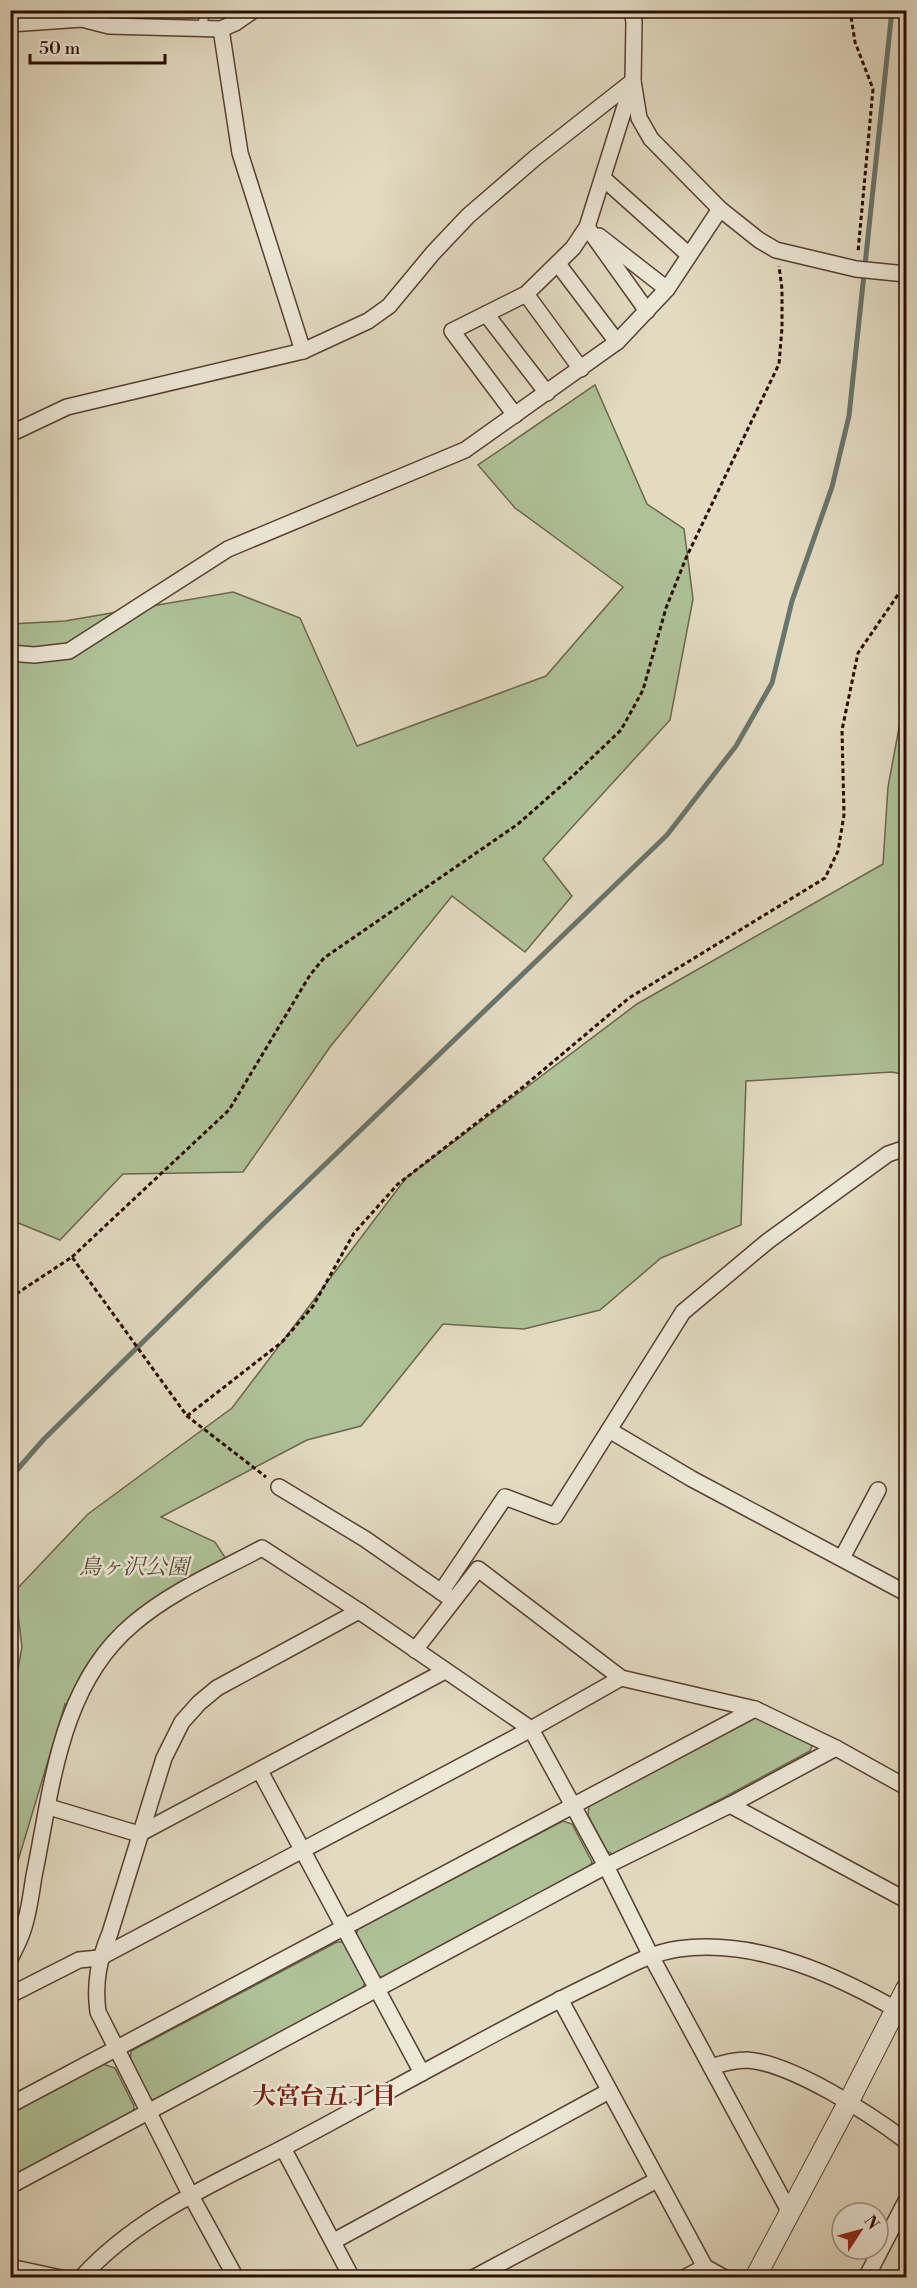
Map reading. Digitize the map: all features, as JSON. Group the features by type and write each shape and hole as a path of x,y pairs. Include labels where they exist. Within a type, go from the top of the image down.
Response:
{"street":[{"path":"10,24 83,15 109,26 221,29 254,10"},
{"path":"632,10 633,81 639,118 651,139 720,208 759,240 777,250 856,269 906,274"},
{"path":"221,29 240,153 303,351"},
{"path":"515,415 452,331 526,294 573,248 587,227 633,81"},
{"path":"10,434 67,407 303,351 351,331 389,306 433,253 468,216 535,158 633,81"},
{"path":"604,179 689,255"},
{"path":"10,653 34,655 69,651 228,549 465,450 617,342 667,289 720,208"},
{"path":"587,227 667,289"},
{"path":"587,227 646,311"},
{"path":"558,264 617,342"},
{"path":"526,294 581,369"},
{"path":"486,314 547,393"},
{"path":"414,1650 505,1497 555,1516 683,1312 768,1241 888,1154 906,1148"},
{"path":"609,1430 692,1479 906,1593"},
{"path":"279,1487 365,1539 447,1596"},
{"path":"842,1558 878,1490"},
{"path":"10,1959 24,1928 58,1757 78,1697 110,1647 132,1624 159,1604 262,1548 359,1611 531,1729 789,2211"},
{"path":"447,1596 478,1569 621,1678 755,1709 836,1748 906,1787"},
{"path":"236,2277 190,2194 98,2012 95,1995 99,1958 110,1933 164,1758 182,1722 217,1688 359,1611"},
{"path":"49,1807 139,1834 445,1671"},
{"path":"10,1991 16,1992 79,1960 99,1958 531,1729 621,1678"},
{"path":"10,2105 755,1709"},
{"path":"10,2186 606,1866 836,1748"},
{"path":"260,1771 422,2073"},
{"path":"730,1804 906,1900"},
{"path":"81,2277 99,2257 122,2239 190,2194 283,2148 560,1999 651,1956 678,1949 710,1948 740,1950 767,1956 827,1974 860,1988 901,2012"},
{"path":"755,2277 848,2103 901,2012 906,1989"},
{"path":"560,1999 705,2267 725,2277"},
{"path":"711,2067 728,2061 748,2060 799,2076 848,2103 906,2141"},
{"path":"334,2241 609,2091"},
{"path":"283,2148 352,2277"},
{"path":"473,2277 657,2180"},
{"path":"866,2277 906,2201"},
{"path":"10,2267 61,2277"},
{"path":"684,2277 705,2267"}],"lane":[{"path":"201,29 206,10"}],"path":[{"path":"850,10 855,42 873,89 856,269"},
{"path":"10,1298 72,1257 229,1110 310,975 324,958 518,824 621,730 643,690 666,608 686,558 779,364 782,289 777,250"},
{"path":"187,1416 282,1342 313,1306 354,1233 398,1184 523,1087 629,998 825,878 838,851 844,815 842,730 858,652 906,584"},
{"path":"72,1257 187,1416 279,1487"}],"green space":[{"path":"595,385 647,504 684,529 693,599 670,720 543,859 572,896 525,952 452,896 330,1047 243,1172 123,1174 60,1240 11,1220 11,624 65,621 233,592 300,618 357,746 546,676 623,587 515,508 478,465"},
{"name":"鳥ヶ沢公園","path":"906,690 906,1075 892,1072 746,1081 741,1225 661,1258 600,1310 524,1329 443,1324 361,1426 307,1440 161,1517 215,1542 226,1559 148,1604 113,1633 98,1649 65,1704 15,1871 11,1869 11,1706 22,1647 15,1591 88,1514 232,1408 406,1178 637,1004 883,864 888,787"},
{"path":"763,1716 814,1741 810,1751 615,1856 607,1851 588,1815 589,1805 752,1718"},
{"path":"563,1821 572,1824 592,1862 589,1868 386,1978 377,1976 355,1938 358,1929"},
{"path":"337,1942 344,1942 365,1982 362,1990 157,2100 149,2099 130,2062 131,2051"},
{"path":"103,2064 115,2068 134,2106 133,2115 11,2180 11,2112"}],"waterway":[{"path":"10,1478 44,1439 259,1228 667,835 736,746 772,683 792,601 832,487 849,416 892,10"}],"district":[{"name":"大宮台五丁目","path":"324,2097"}]}
